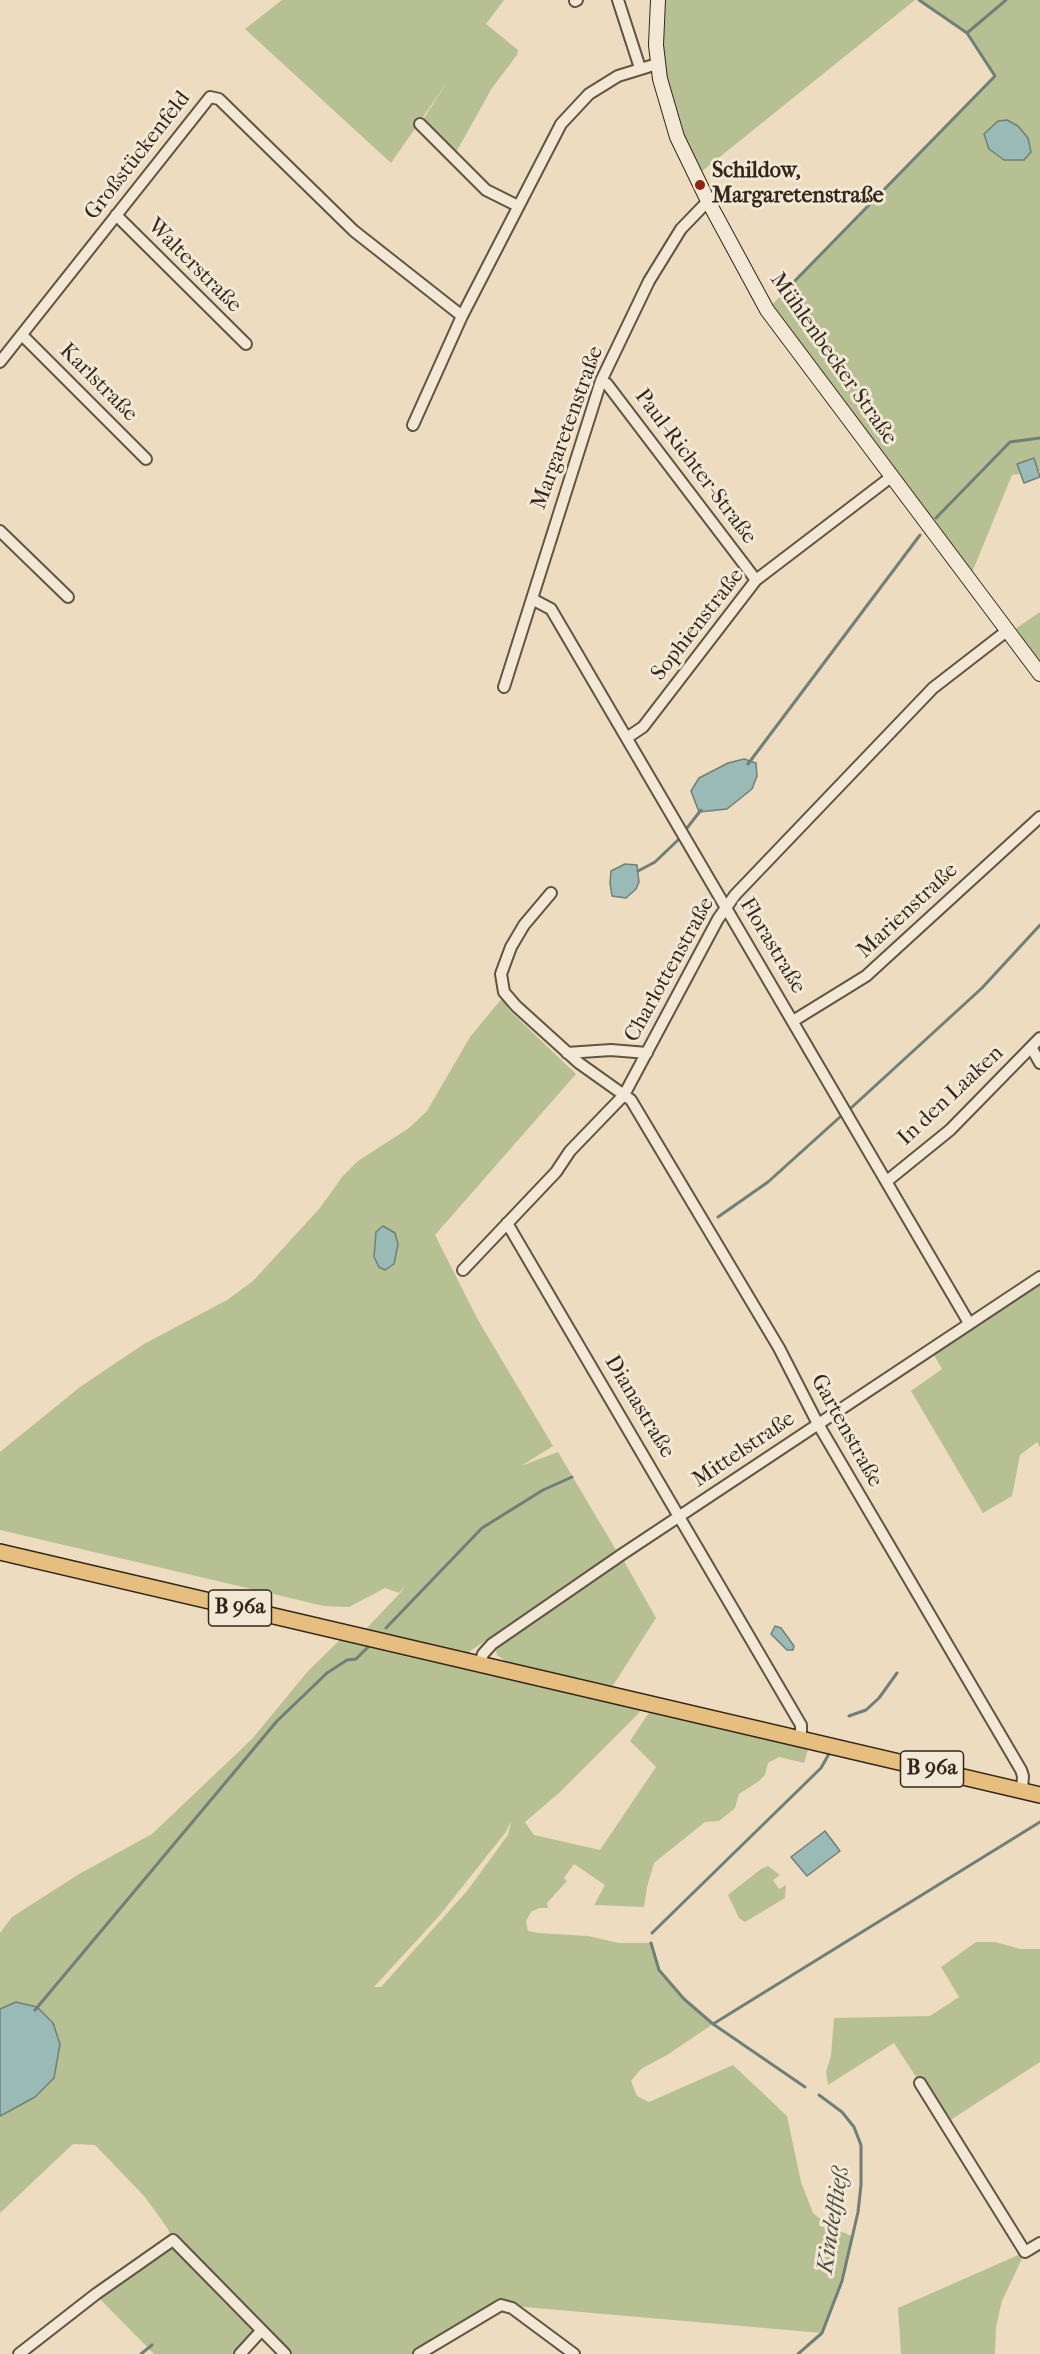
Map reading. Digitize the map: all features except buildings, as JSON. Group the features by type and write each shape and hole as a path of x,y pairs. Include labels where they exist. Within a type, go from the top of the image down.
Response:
{"main road":[{"name":"Mühlenbecker Straße","path":"658,0 657,64 677,137 708,201 767,310 1040,674"},
{"name":"B 96a","path":"0,1552 1040,1795"}],"street":[{"path":"618,0 640,68"},
{"path":"413,425 462,316 561,124 589,94 618,76 657,64"},
{"name":"Großstückenfeld","path":"0,362 207,99 216,97 354,231 462,316"},
{"path":"420,124 486,190 518,206"},
{"name":"Margaretenstraße","path":"504,687 601,381 649,281 681,229 708,201"},
{"name":"Walterstraße","path":"116,215 246,344"},
{"name":"Karlstraße","path":"22,335 146,459"},
{"name":"Paul-Richter-Straße","path":"601,381 607,384 756,580"},
{"name":"Sophienstraße","path":"628,737 643,727 756,580 891,477"},
{"path":"0,531 68,597"},
{"name":"Florastraße","path":"532,599 551,609 969,1323"},
{"name":"Charlottenstraße","path":"463,1270 556,1172 570,1151 624,1095 725,906 933,688 1008,630"},
{"name":"Marienstraße","path":"793,1021 866,976 1040,817"},
{"name":"Gartenstraße","path":"550,893 524,925 511,947 501,974 502,985 516,1006 567,1053 631,1100 779,1348 818,1424 1021,1770 1022,1790"},
{"name":"In den Laaken","path":"887,1181 950,1130 1040,1038"},
{"path":"1031,1047 1040,1063"},
{"path":"567,1053 632,1050 647,1053"},
{"name":"Dianastraße","path":"507,1223 681,1516 801,1725 801,1738"},
{"name":"Mittelstraße","path":"480,1664 483,1654 492,1644 1040,1277"},
{"path":"920,2083 1025,2252 1040,2243"},
{"path":"19,2354 96,2294 173,2240 285,2354"},
{"path":"420,2354 501,2305 512,2308 574,2354"},
{"path":"240,2354 261,2331"}],"green space":[{"path":"282,0 504,0 486,24 518,50 517,55 492,88 455,154 422,121 448,81 391,163 245,29"},
{"path":"664,0 915,0 701,172 683,135 657,64"},
{"path":"919,0 1040,0 1040,471 1012,475 969,580 767,310 994,76 967,33"},
{"path":"1040,612 1040,671 1012,631"},
{"path":"503,997 509,1010 576,1074 435,1235 478,1320 553,1446 521,1466 558,1452 616,1550 466,1654 366,1629 401,1592 406,1584 399,1593 385,1588 349,1607 324,1606 0,1530 0,1452 80,1387 144,1344 227,1300 253,1281 320,1208 342,1177 358,1161 409,1128 427,1111 470,1037"},
{"path":"1040,1282 1040,1447 1037,1442 1020,1455 1012,1496 983,1513 911,1391 942,1369 934,1355"},
{"path":"624,1561 656,1618 612,1687 505,1661 497,1655 495,1646"},
{"path":"343,1637 641,1706 639,1713 559,1793 525,1822 534,1835 600,1850 656,1767 630,1741 652,1708 810,1743 804,1763 779,1757 768,1763 765,1775 739,1794 735,1808 719,1821 705,1822 654,1863 644,1907 594,1905 605,1885 574,1864 564,1878 567,1881 547,1903 548,1908 539,1908 531,1912 526,1921 528,1931 538,1933 588,1936 619,1943 651,1943 659,1970 684,1999 713,2024 667,2055 641,2069 631,2081 637,2096 649,2102 733,2065 787,2116 801,2182 813,2213 832,2228 852,2236 842,2281 822,2333 501,2305 419,2354 285,2354 261,2332 240,2354 154,2354 96,2295 172,2239 168,2229 145,2197 95,2145 73,2144 0,2213 0,2116 35,2097 16,2002 0,2009 0,1933 12,1917 79,1874 152,1834 252,1739 308,1671","holes":["511,1822 508,1835 467,1891 381,1987 374,1987 440,1915 505,1833"]},
{"path":"768,1866 780,1875 773,1880 779,1889 786,1885 785,1898 745,1922 739,1918 728,1895"},
{"path":"976,1942 995,1942 1020,1949 1040,1949 1040,2062 946,2123 894,2043 828,2085 826,2072 831,2056 834,2018 930,2016 959,1997 941,1967"},
{"path":"1025,2252 1002,2301 996,2327 995,2354 901,2354 898,2308"}],"water":[{"path":"1007,120 1018,126 1028,138 1031,152 1024,160 1004,160 989,149 984,134 998,121"},
{"path":"1034,458 1040,477 1024,483 1017,464"},
{"path":"744,759 756,763 757,776 752,789 727,809 699,812 691,791 699,778 728,763"},
{"path":"625,864 637,865 639,882 636,889 626,898 612,896 611,871"},
{"path":"383,1226 395,1233 398,1244 394,1264 385,1270 379,1267 374,1257 376,1232"},
{"path":"775,1626 781,1628 794,1646 793,1650 787,1650 771,1634"},
{"path":"825,1831 840,1851 807,1876 791,1857"},
{"path":"16,2002 37,2007 53,2023 60,2044 54,2078 35,2097 0,2116 0,2009"}],"waterway":[{"path":"919,0 967,33"},
{"path":"784,292 995,76 967,33 1006,0"},
{"path":"936,518 1010,442 1040,438"},
{"path":"748,764 920,535"},
{"path":"687,828 701,810"},
{"path":"638,871 655,862 678,840"},
{"path":"851,1108 982,988 1040,925"},
{"path":"718,1217 768,1182 840,1117"},
{"path":"386,1628 482,1528 543,1490 572,1477"},
{"path":"35,2010 277,1721 327,1673 347,1660 356,1659 370,1645"},
{"name":"Kindelfließ","path":"849,1716 866,1710 879,1698 897,1673"},
{"name":"Kindelfließ","path":"652,1933 821,1768 830,1752"},
{"path":"713,2024 1040,1822"},
{"name":"Kindelfließ","path":"651,1943 659,1970 684,1999 713,2024 805,2087"},
{"name":"Kindelfließ","path":"798,2354 822,2333 842,2281 858,2212 861,2185 861,2145 854,2127 842,2112 819,2095"},
{"path":"141,2354 152,2345"}],"place":[{"name":"Schildow, Margaretenstraße","path":"700,185"}]}
